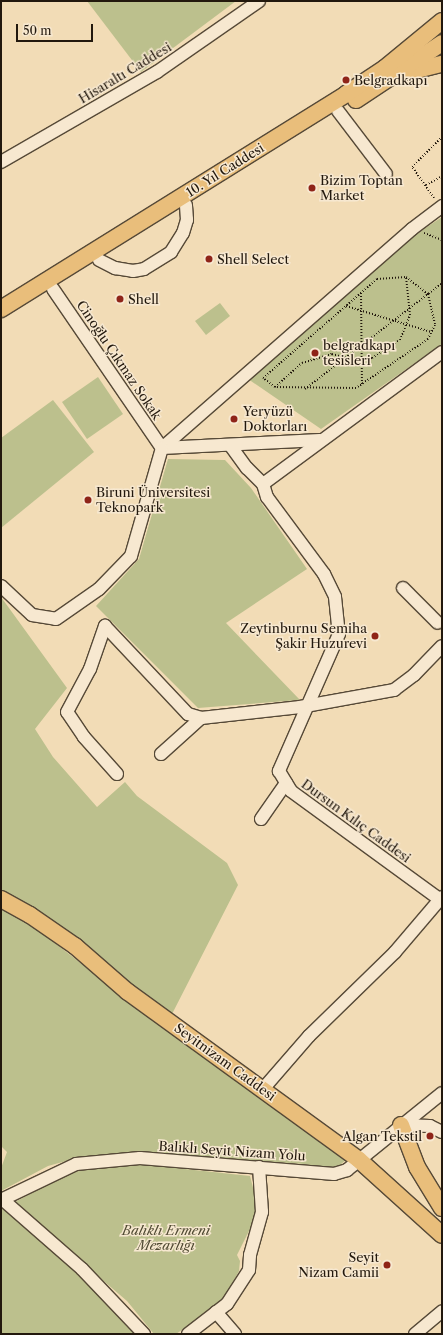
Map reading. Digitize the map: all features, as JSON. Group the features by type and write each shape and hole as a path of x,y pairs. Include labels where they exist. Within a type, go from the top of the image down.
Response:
{"main road":[{"name":"10. Yıl Caddesi","path":"1,309 346,94 405,53 442,21"},
{"name":"10. Yıl Caddesi","path":"1,321 396,75 442,40"},
{"path":"396,75 442,64"},
{"name":"Seyitnizam Caddesi","path":"1,899 30,915 75,946 128,992 358,1159 442,1235"},
{"path":"401,1125 417,1168 442,1208"}],"street":[{"name":"Hisaraltı Caddesi","path":"1,162 157,72 259,1"},
{"path":"338,111 386,174"},
{"path":"99,260 114,268 133,271 144,269 171,252 184,233 187,220 186,205"},
{"path":"1,586 32,614 56,619 99,588 131,556 162,448 412,229 442,207"},
{"name":"Cinoğlu Çıkmaz Sokak","path":"53,289 162,448"},
{"path":"263,484 320,440 442,352"},
{"path":"162,448 320,440"},
{"path":"230,444 247,468 263,484 267,497 324,574 335,597 339,634 307,706"},
{"path":"403,588 438,623"},
{"path":"117,774 84,737 67,712 90,669 105,626 188,714 201,718 307,706 394,690 414,675 442,646"},
{"name":"Dursun Kılıç Caddesi","path":"307,706 279,771 291,791 441,899"},
{"path":"161,754 201,718"},
{"path":"261,819 286,783"},
{"path":"263,1089 309,1036 395,952 441,899"},
{"name":"Balıklı Seyit Nizam Yolu","path":"2,1200 76,1164 140,1158 334,1174 347,1170 358,1159 442,1093"},
{"path":"401,1125 430,1126 442,1132"},
{"path":"188,1334 227,1304 249,1270 250,1255 262,1212 259,1167"},
{"path":"2,1200 82,1270 128,1315 144,1334"},
{"path":"415,1334 442,1311"},
{"path":"216,1312 235,1334"}],"path":[{"path":"442,137 412,167 442,207"},
{"path":"426,185 442,176"},
{"path":"412,229 442,240"},
{"path":"275,387 302,363 332,354 345,358 372,358 400,340 410,315 406,277"},
{"path":"406,277 428,294 435,325 428,339 356,388 305,389 275,387 263,378 361,293 377,279 406,277"},
{"path":"305,389 442,283"},
{"path":"361,293 362,384"},
{"path":"346,306 431,332"}],"green space":[{"path":"87,1 236,1 141,72"},
{"path":"442,217 442,344 321,429 248,379 409,239"},
{"path":"220,303 230,316 206,335 195,321"},
{"path":"98,377 123,414 87,439 62,402"},
{"path":"53,400 94,452 1,528 1,438"},
{"path":"168,459 225,460 251,488 307,569 226,623 300,700 198,708 96,606 139,559"},
{"path":"1,597 67,688 35,729 53,757 97,807 125,782 137,796 227,863 238,885 171,1016 1,893"},
{"path":"1,908 31,924 145,1014 347,1159 340,1165 328,1168 304,1164 136,1153 77,1158 48,1166 1,1191 1,1168 7,1152 1,1146"},
{"name":"Balıklı Ermeni Mezarlığı","path":"139,1164 250,1176 259,1211 237,1255 240,1261 239,1271 223,1301 176,1334 154,1334 127,1301 13,1203 79,1168"},
{"path":"6,1207 85,1275 137,1334 1,1334 1,1209"}],"place":[{"name":"Belgradkapı","path":"346,80"},
{"name":"Bizim Toptan Market","path":"312,188"},
{"name":"Shell Select","path":"209,259"},
{"name":"Shell","path":"120,299"},
{"name":"belgradkapı tesisleri","path":"315,353"},
{"name":"Yeryüzü Doktorları","path":"234,419"},
{"name":"Biruni Üniversitesi Teknopark","path":"88,500"},
{"name":"Zeytinburnu Semiha Şakir Huzurevi","path":"375,636"},
{"name":"Algan Tekstil","path":"430,1136"},
{"name":"Seyit Nizam Camii","path":"387,1265"}]}
